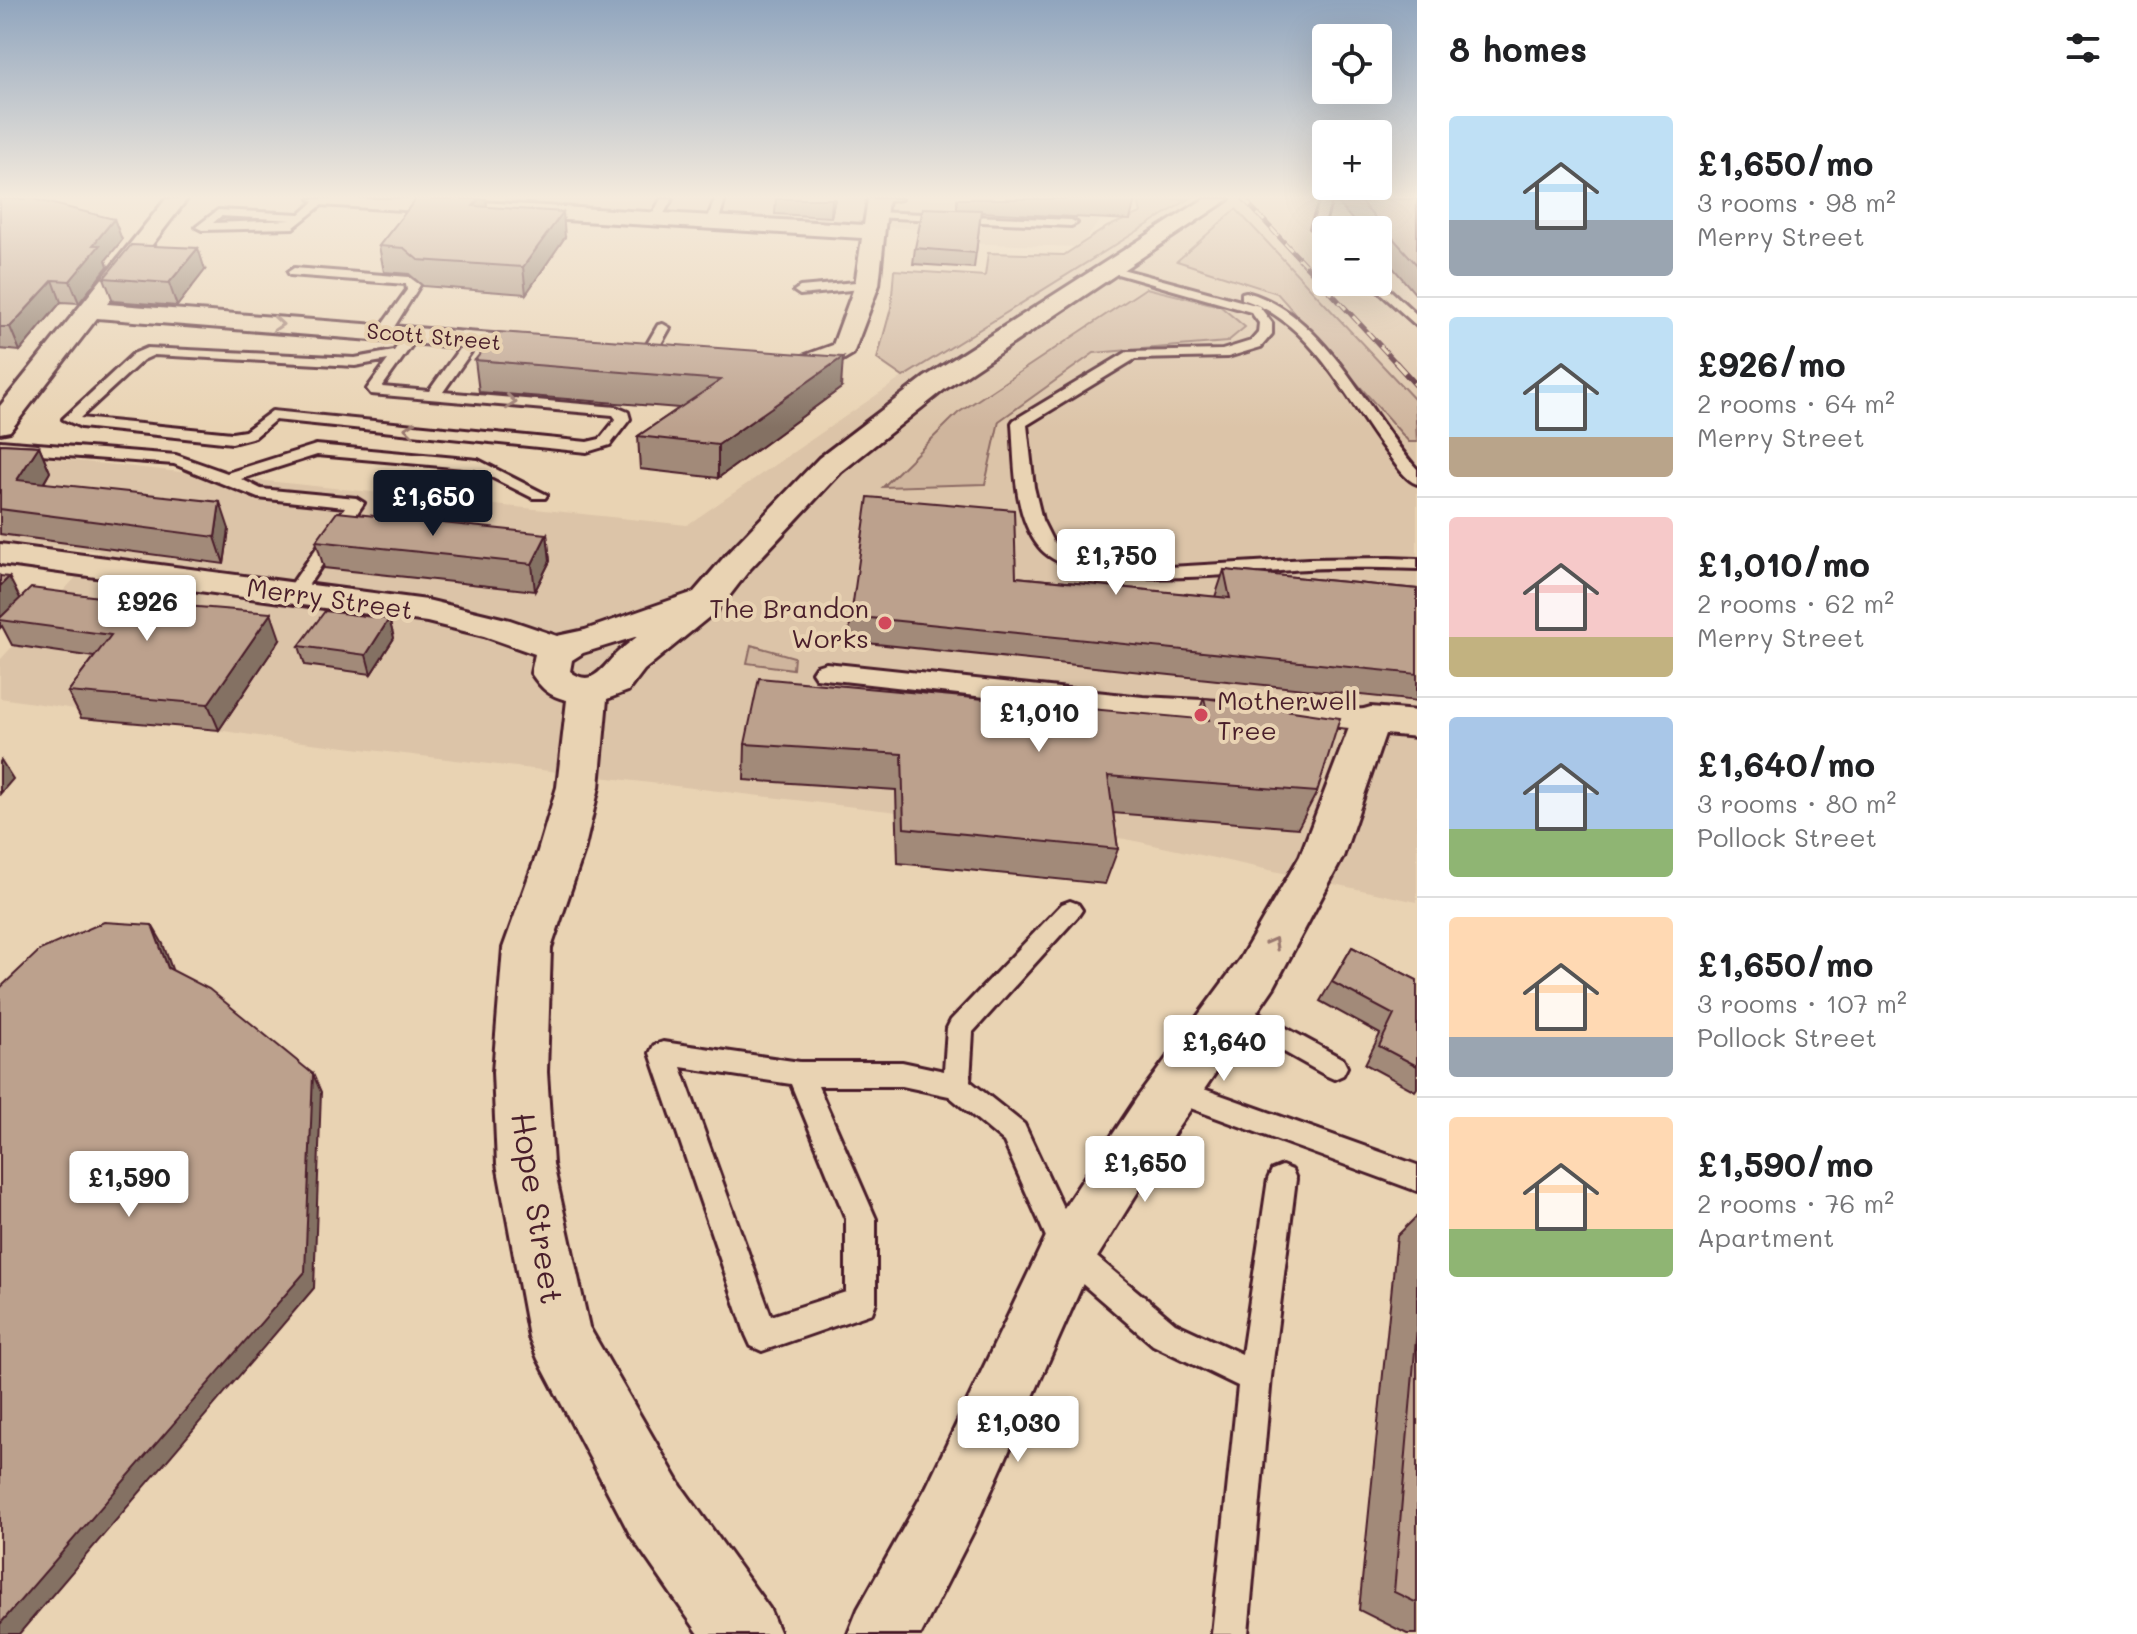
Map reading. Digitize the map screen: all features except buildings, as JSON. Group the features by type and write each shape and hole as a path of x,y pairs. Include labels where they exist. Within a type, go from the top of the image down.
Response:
{"main road":[{"path":"592,661 707,600 738,562 830,465 923,392 1101,275"},
{"name":"Merry Street","path":"0,554 427,611 497,628 592,661"},
{"name":"Hope Street","path":"592,661 578,787 561,851 527,948 520,1072 525,1164 560,1337 656,1511 743,1634"}],"street":[{"path":"0,425 117,275"},
{"path":"758,366 798,366 827,358 844,349 868,275"},
{"name":"Scott Street","path":"89,310 384,332 406,345 571,348"},
{"path":"616,353 679,359"},
{"path":"826,672 1143,706 1417,724"},
{"path":"883,1634 950,1509 1068,1252 1165,1102 1257,973 1321,857 1371,720"}],"lane":[{"path":"336,275 409,281 414,285 384,332"},
{"path":"1146,275 1255,309 1266,323 1265,334 1256,344 1223,354 1132,355 1019,423 1028,503 1046,545 1065,560 1078,564 1149,573 1347,563 1417,564"},
{"path":"1158,275 1231,291 1265,302 1294,320 1417,479"},
{"path":"800,291 867,285"},
{"path":"1389,296 1417,322"},
{"path":"647,356 663,328"},
{"path":"406,345 374,389 380,393 616,411 623,415 623,419 605,442 587,447 272,415 256,431 240,438 81,423 70,419 138,357 152,351 163,349 355,362 406,345"},
{"path":"433,396 464,352"},
{"path":"0,446 176,460 258,493 356,503 295,592"},
{"path":"227,478 316,450 478,465 539,495"},
{"path":"956,1086 960,1028 1070,910"},
{"path":"1231,1009 1334,1067"},
{"path":"800,1074 861,1219 861,1302 762,1335 663,1053 800,1074 902,1074 956,1086 1014,1133 1068,1252 1164,1334 1255,1377"},
{"path":"1165,1102 1417,1178"},
{"path":"1230,1634 1255,1377 1282,1179"}],"shaded area":[{"path":"894,275 1066,275 903,377 877,359 891,308"},
{"path":"1051,275 1312,275 1312,296 1392,296 1392,275 1417,275 1417,902 1126,839 286,740 0,698 0,660 100,551 0,541 0,453 687,525"},
{"path":"1222,275 1298,275 1312,290 1312,296 1318,296 1415,400 1417,442 1409,442 1277,293"},
{"path":"1146,288 1220,306 1245,327 1227,342 1094,353 999,421 985,484 883,487 958,413"},
{"path":"751,645 794,657 793,669 747,663"}],"railway":[{"path":"1315,275 1398,365"},
{"path":"1396,363 1417,386"}],"place":[{"name":"The Brandon Works","path":"885,623"},
{"name":"Motherwell Tree","path":"1201,715"}]}
